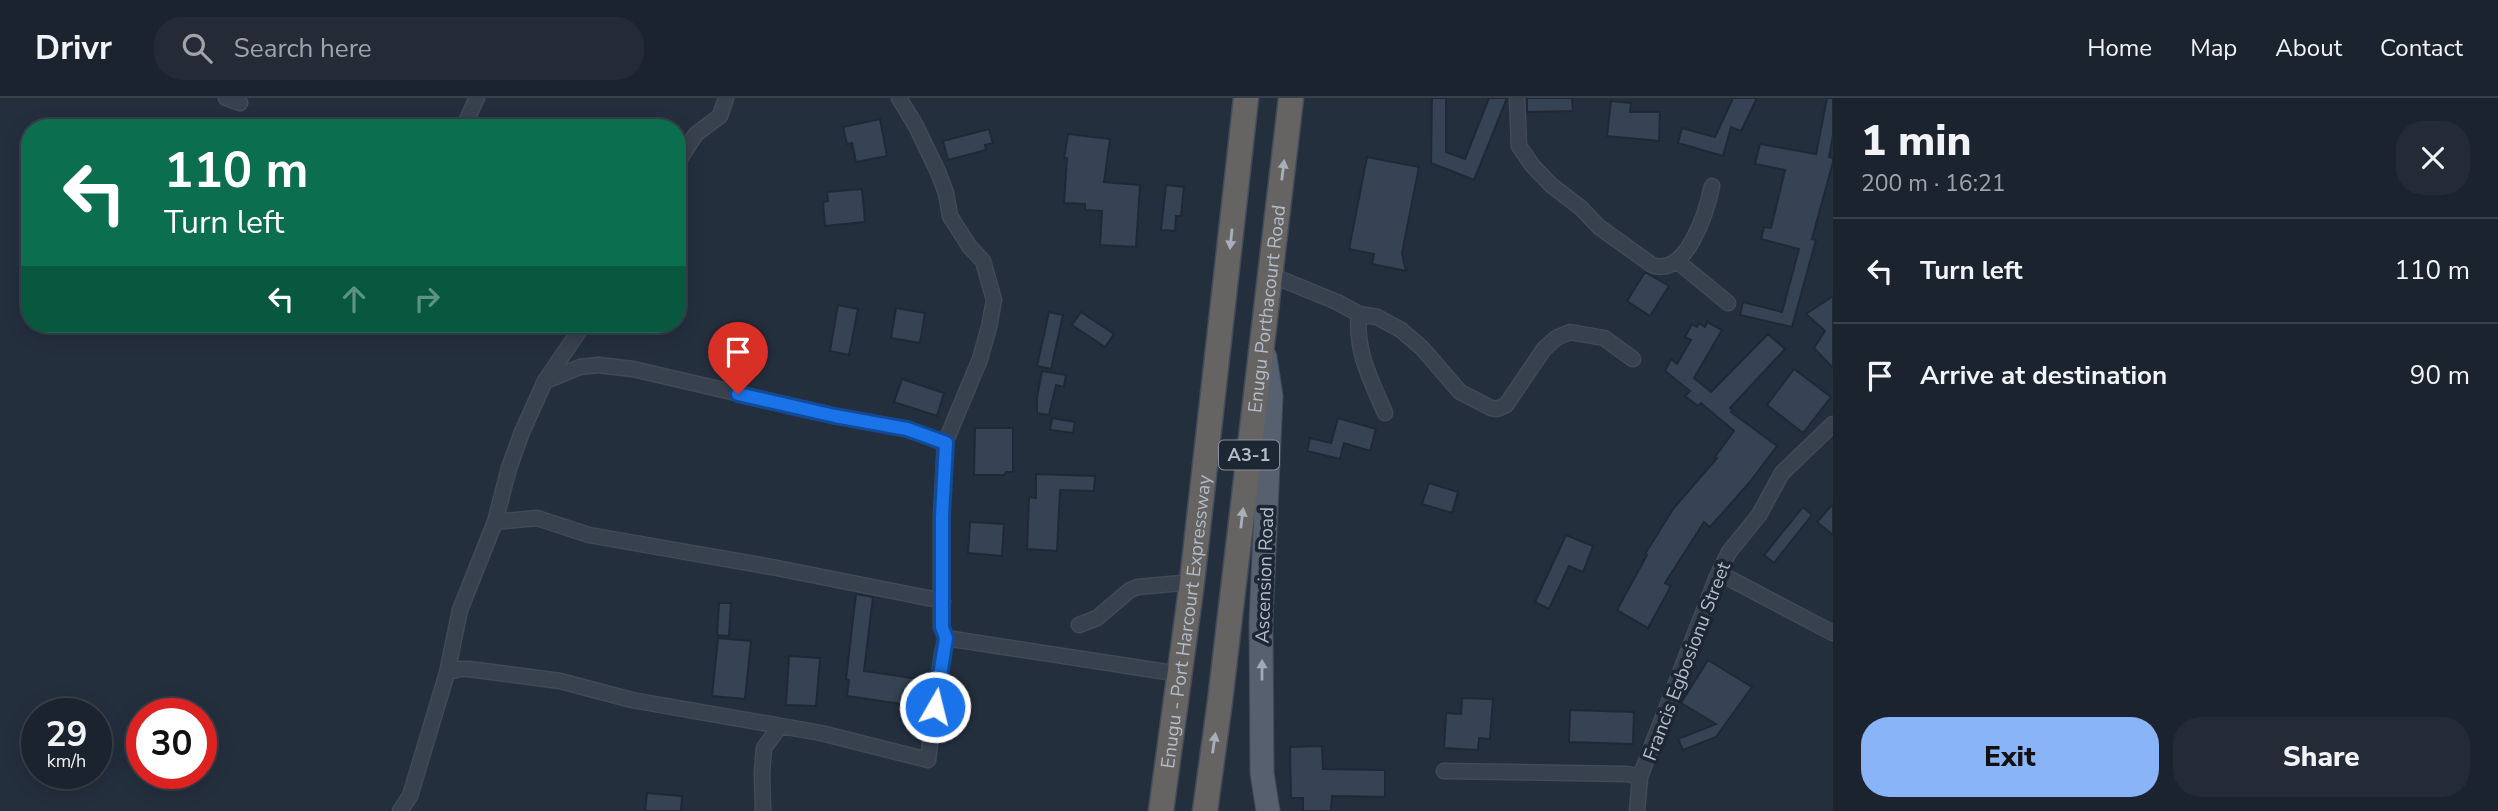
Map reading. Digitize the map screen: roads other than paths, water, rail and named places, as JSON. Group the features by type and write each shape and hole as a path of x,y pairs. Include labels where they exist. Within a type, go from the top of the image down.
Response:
{"highway":[{"name":"Enugu - Port Harcourt Expressway","path":"1161,811 1192,582 1246,98"},
{"name":"Enugu Porthacourt Road","path":"1205,811 1291,98"}],"main road":[{"name":"Ascension Road","path":"1262,340 1271,396 1261,621 1262,773 1268,811"}],"street":[{"path":"467,119 477,98"},
{"path":"686,149 696,134 720,116 726,98"},
{"path":"447,673 469,669 548,679 632,700 821,733 928,760 946,638 942,627 942,516 946,443 980,359 993,300 983,261 969,246 950,216 946,193 938,172 899,98"},
{"path":"1517,98 1519,146 1532,165 1599,227 1652,265 1658,267 1678,261 1685,252 1707,212 1712,186"},
{"path":"1678,261 1728,303"},
{"path":"1271,275 1359,314 1377,317 1401,330 1422,348 1460,392 1491,408 1497,409 1506,405 1544,349 1556,338 1570,332 1604,338 1633,359"},
{"path":"1359,314 1357,331 1363,362 1385,413"},
{"path":"400,811 410,796 447,673 460,610 495,522 513,456 545,381 578,333"},
{"path":"545,381 580,367 598,365 633,369 835,416 907,429 946,443"},
{"name":"Francis Egbosionu Street","path":"1637,811 1640,778 1719,573 1734,544 1759,515 1782,473 1833,424"},
{"path":"495,522 537,518 589,536 943,601"},
{"path":"1719,573 1833,633"},
{"path":"1079,625 1097,618 1130,590 1192,582"},
{"path":"946,638 1180,674"},
{"path":"763,811 764,748 780,726"},
{"path":"1444,771 1627,774 1640,778"}]}
